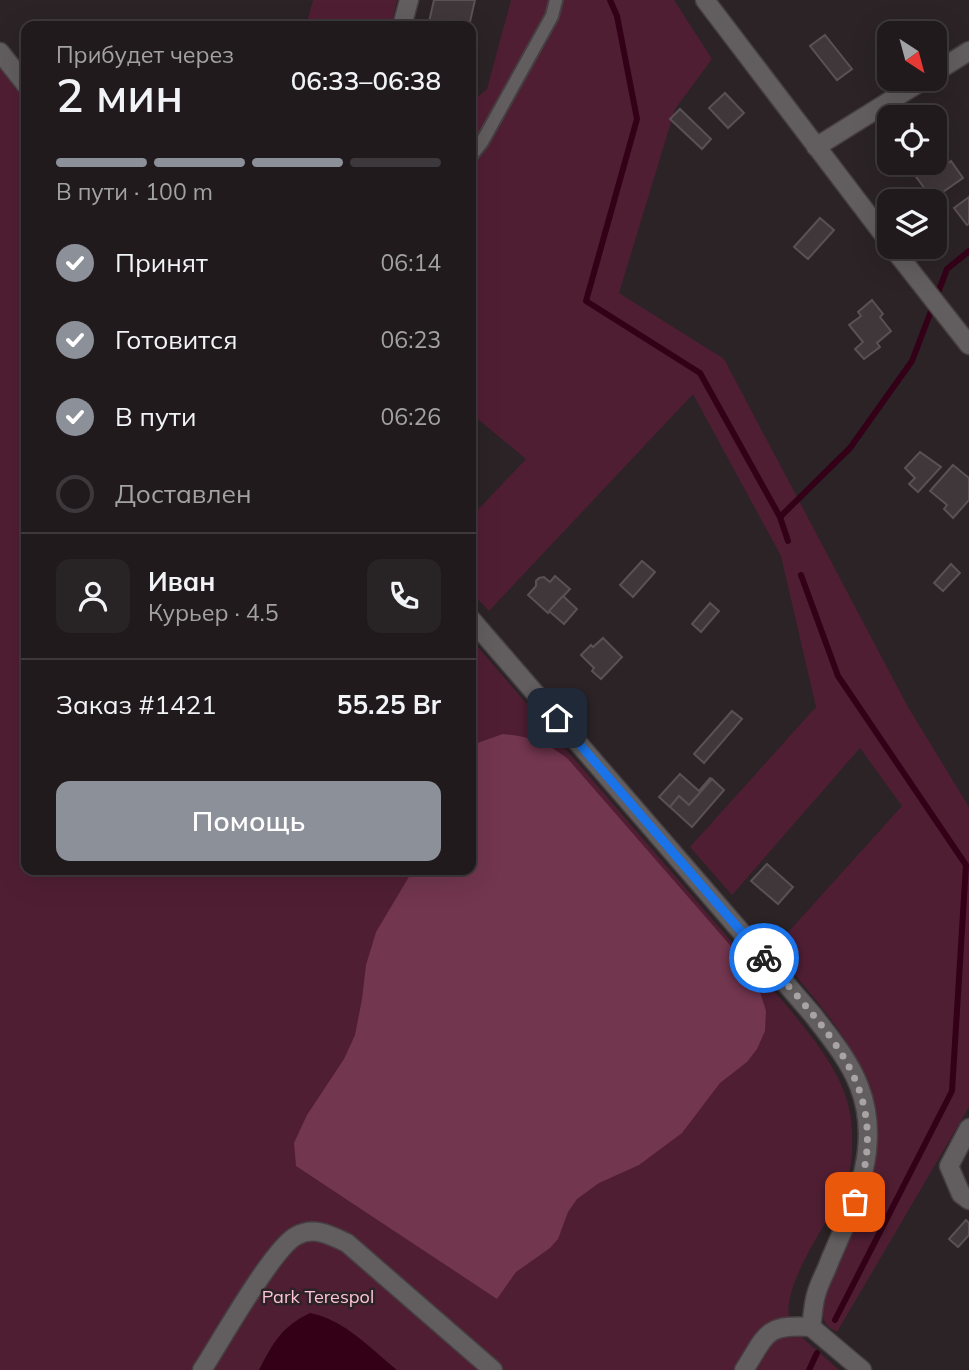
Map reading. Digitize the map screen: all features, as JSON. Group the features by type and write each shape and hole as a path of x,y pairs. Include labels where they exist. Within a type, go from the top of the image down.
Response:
{"street":[{"path":"403,21 409,0"},
{"path":"705,0 877,226"},
{"path":"947,65 969,51"},
{"path":"0,52 21,79"},
{"path":"816,147 906,91"},
{"path":"901,259 969,345"},
{"path":"476,625 813,1015 832,1039 859,1086 869,1135 867,1160 855,1202 816,1294 811,1326"},
{"path":"969,1128 949,1166 961,1194 969,1200"},
{"path":"202,1370 273,1259 295,1236 321,1231 347,1243 494,1370"},
{"path":"744,1370 768,1333 785,1325 811,1326 863,1370"}],"lane":[{"path":"476,150 552,16 556,0"}],"green space":[{"path":"313,0 397,0 392,21 307,21"},
{"path":"511,0 674,0 712,59 675,109 619,293 724,359 908,707 969,807 969,1107 837,1332 825,1323 823,1307 832,1277 871,1185 877,1130 872,1100 863,1072 849,1046 813,996 773,949 902,806 860,748 732,895 690,847 816,707 781,556 693,394 489,611 476,597 476,512 526,459 476,418 476,98 487,89"},
{"name":"Park Terespol","path":"0,68 21,95 21,875 476,875 476,645 820,1048 843,1088 848,1103 852,1150 847,1181 798,1275 788,1311 795,1330 839,1370 0,1370"}],"shaded area":[{"path":"503,734 522,737 538,741 568,759 729,944 760,992 766,1011 765,1031 757,1049 747,1062 720,1083 682,1133 639,1165 599,1183 577,1199 568,1212 558,1239 550,1248 516,1272 497,1299 296,1166 294,1143 307,1115 344,1059 355,1035 366,965 376,932 410,875 476,875 476,745"},
{"path":"310,1313 346,1328 397,1370 259,1370 285,1330"}],"building":[{"path":"434,0 475,0 470,21 429,21"},
{"path":"825,35 852,69 837,80 810,46"},
{"path":"725,93 744,113 728,128 709,108"},
{"path":"680,109 711,139 702,149 670,119"},
{"path":"951,161 963,178 947,189 925,189 915,175 947,175 947,164"},
{"path":"969,197 969,224 967,225 954,208"},
{"path":"820,218 834,230 808,259 794,247"},
{"path":"872,300 891,331 877,343 880,347 864,359 855,349 863,342 849,325 861,316 858,312"},
{"path":"920,452 941,467 918,492 909,484 915,478 905,468"},
{"path":"953,465 969,478 969,500 953,518 944,509 947,505 930,491"},
{"path":"642,561 655,572 633,597 620,585"},
{"path":"951,564 960,573 943,591 934,583"},
{"path":"555,576 570,589 548,613 528,595 539,578 544,577 550,582"},
{"path":"563,596 577,609 564,624 549,611"},
{"path":"710,603 719,611 701,632 692,624"},
{"path":"603,638 622,657 601,679 581,655"},
{"path":"732,711 742,719 704,763 694,754"},
{"path":"680,774 699,791 712,779 689,805 679,796 670,807 659,797"},
{"path":"712,779 724,790 692,827 670,807 679,796 689,805"},
{"path":"767,864 793,887 778,904 751,881"},
{"path":"966,1220 969,1223 969,1235 958,1247 949,1239"}],"waterway":[{"path":"610,0 617,16 637,119 586,301 700,373 780,517 788,541"},
{"path":"780,517 850,448 912,361 947,269 969,251"},
{"path":"801,575 838,676 966,865 952,1091 835,1320"},
{"path":"809,1370 817,1353"}],"way so far":[{"path":"764,958 832,1039 859,1086 869,1135 867,1160 855,1202"}],"route":[{"path":"557,718 764,958"}]}
